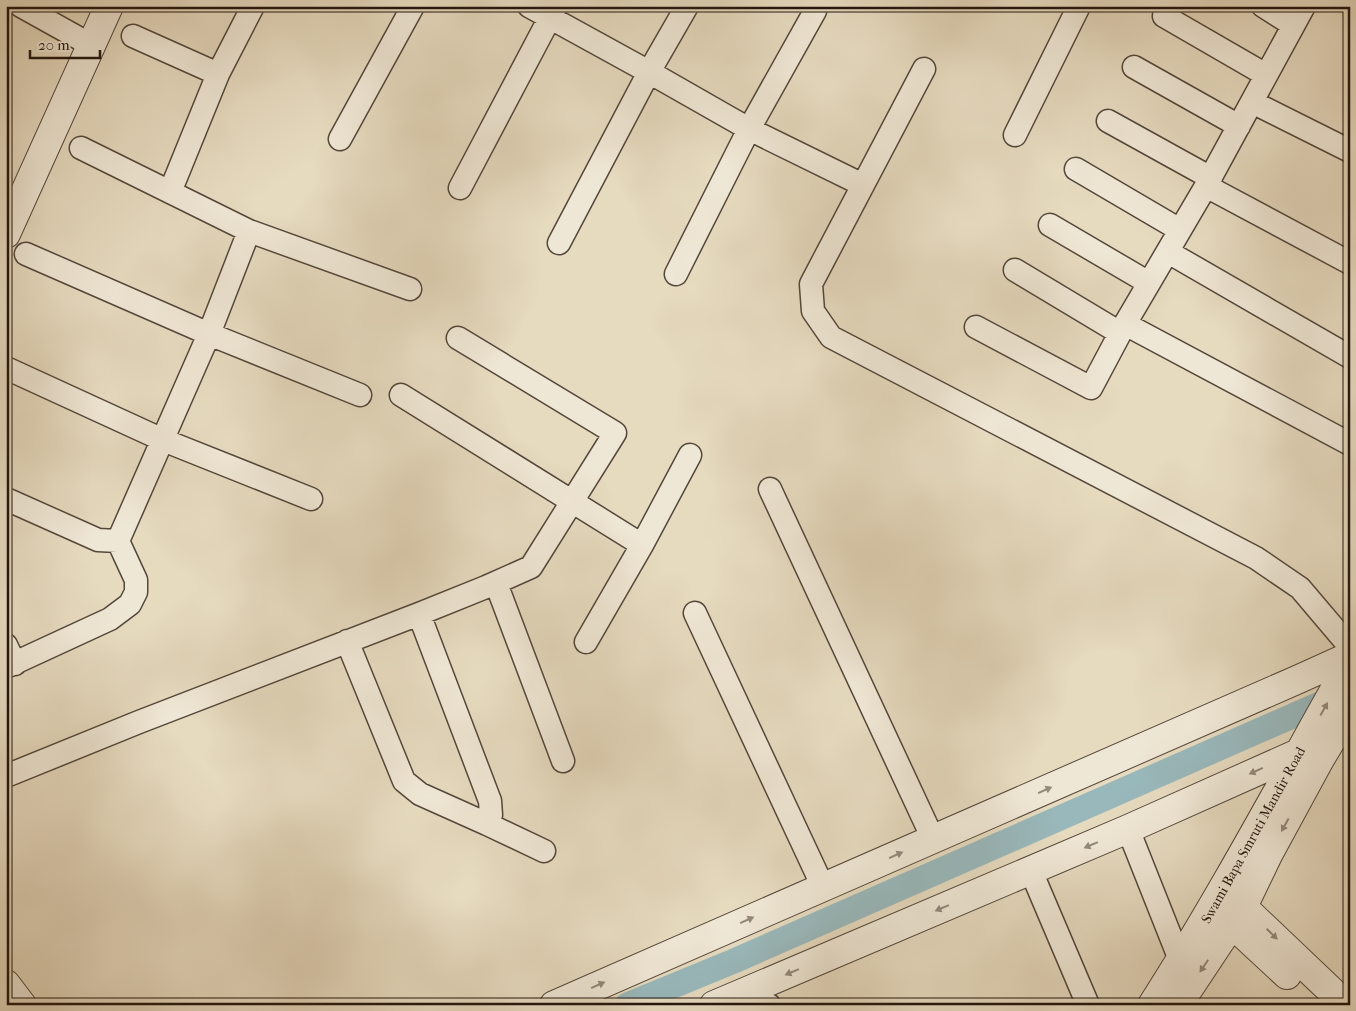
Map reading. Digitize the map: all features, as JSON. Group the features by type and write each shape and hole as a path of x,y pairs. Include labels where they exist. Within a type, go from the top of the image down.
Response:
{"street":[{"path":"21,6 91,45"},
{"path":"6,234 109,6"},
{"path":"170,192 218,74 253,6"},
{"path":"340,138 412,6"},
{"path":"529,6 553,12 649,72 749,129 863,185"},
{"path":"559,243 649,72 687,6"},
{"path":"1016,135 1079,6"},
{"path":"976,327 1091,388 1123,329 1209,182 1298,15 1263,6"},
{"path":"676,274 749,129 815,11"},
{"path":"460,188 553,12"},
{"path":"1164,16 1266,75"},
{"path":"133,36 218,74"},
{"path":"1134,66 1239,126"},
{"path":"924,69 811,284 813,311 830,337 1256,558 1300,588 1350,647"},
{"path":"1252,102 1350,152"},
{"path":"1108,121 1350,263"},
{"path":"81,148 249,231 410,289"},
{"path":"1076,169 1180,230"},
{"path":"1050,225 1150,283"},
{"path":"9,659 110,619 130,604 136,592 136,580 118,542 209,334 249,231"},
{"path":"1168,252 1350,357"},
{"path":"26,254 209,334 360,395"},
{"path":"1015,270 1123,329 1350,444"},
{"path":"6,776 139,722 419,614 531,567 615,433 458,338"},
{"path":"6,368 163,440 311,499"},
{"path":"401,395 642,545"},
{"path":"586,642 642,545 690,455"},
{"path":"770,489 933,839"},
{"path":"6,499 98,540 118,542"},
{"path":"496,583 563,761"},
{"path":"695,613 823,888"},
{"path":"419,614 490,801 491,814 487,824"},
{"path":"348,641 404,781 420,794 544,851"},
{"path":"554,1005 1299,680 1350,656"},
{"name":"Swami Bapa Smruti Mandir Road","path":"1152,1005 1180,960 1227,907 1300,751 1350,662"},
{"path":"1178,1005 1227,907 1269,854 1342,733 1350,709"},
{"path":"714,1005 1128,829 1342,733"},
{"path":"1128,829 1180,960"},
{"path":"1031,871 1088,1005"},
{"path":"1227,907 1320,1005"},
{"path":"1227,907 1346,1005"},
{"path":"6,984 22,1005"},
{"path":"741,994 769,1005"}],"building":[{"path":"192,999 202,1005 188,1005"}],"waterway":[{"path":"627,1005 734,961 1338,696"}]}
